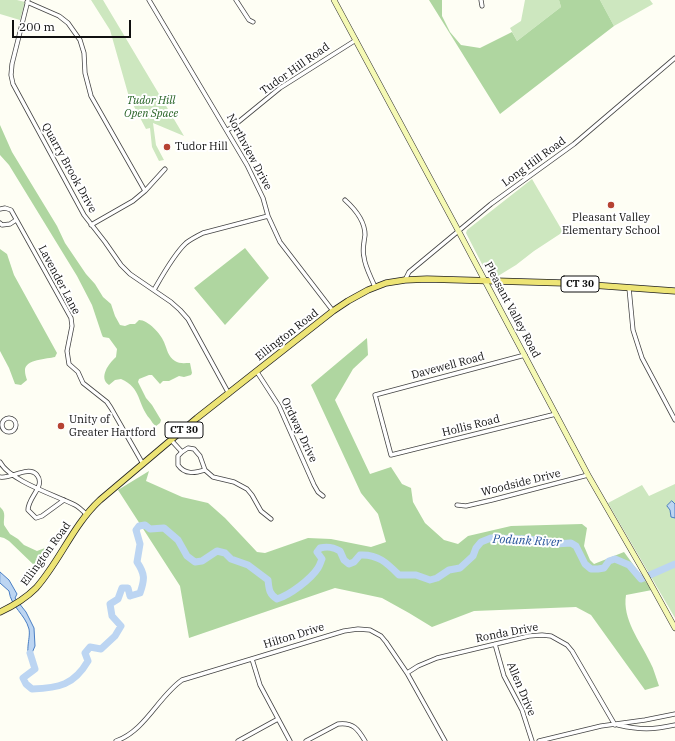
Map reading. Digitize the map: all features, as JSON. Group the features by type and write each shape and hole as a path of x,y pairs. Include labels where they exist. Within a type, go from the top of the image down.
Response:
{"main road":[{"name":"Pleasant Valley Road","path":"334,0 588,475 675,628"},
{"name":"Ellington Road","path":"0,612 19,601 40,583 86,515 100,500 229,394 333,312 348,301 375,287 386,283 405,280 485,280 564,283 675,292"}],"street":[{"name":"Northview Drive","path":"150,0 256,181 268,216 280,242 333,312"},
{"path":"236,0 249,20 253,22"},
{"path":"481,0 482,6"},
{"path":"28,1 59,16 68,23 80,40 84,53 85,73 91,96 145,191"},
{"name":"Quarry Brook Drive","path":"28,1 12,64 11,75 13,84 84,215 121,265 130,274 180,310 188,319 229,394"},
{"name":"Tudor Hill Road","path":"227,130 280,88 356,40"},
{"name":"Long Hill Road","path":"405,280 409,272 496,201 574,144 675,58"},
{"path":"91,225 133,201 145,191 165,168"},
{"path":"345,200 356,210 363,226 365,232 363,250 364,260 375,287"},
{"name":"Lavender Lane","path":"0,209 5,208 11,210 71,318 72,326 67,351 71,367 78,372 83,383 107,402 143,464"},
{"path":"154,290 177,254 185,244 193,238 203,233 268,216"},
{"path":"0,223 2,225 10,224 16,220"},
{"path":"629,288 633,330 640,351 675,420"},
{"name":"Davewell Road","path":"391,455 375,394 525,356"},
{"name":"Ordway Drive","path":"257,372 279,406 314,485 318,492 323,496"},
{"name":"Hollis Road","path":"391,455 556,414"},
{"path":"8,417 15,421 15,427 12,431 4,431 1,429 2,422 8,417"},
{"path":"172,440 182,452"},
{"path":"205,470 193,474 181,469 177,461 178,456 188,448 194,449 200,456 205,470 213,477 234,482 247,489 252,494 261,511 271,519"},
{"path":"0,462 14,475 38,489 76,506 86,515"},
{"path":"0,477 5,478 25,472 36,474 40,484 28,504 28,510 36,518 47,513 64,500"},
{"name":"Woodside Drive","path":"457,505 466,506 588,475"},
{"name":"Hilton Drive","path":"116,741 134,732 172,689 182,680 344,631 352,629 365,629 375,632 386,642 406,673 445,741"},
{"name":"Ronda Drive","path":"406,673 437,658 542,635 551,636 559,640 572,651 615,725"},
{"name":"Allen Drive","path":"496,644 504,676 522,710 532,741"},
{"path":"252,659 260,685 290,741"},
{"path":"539,741 590,729 675,714"},
{"path":"238,741 278,719"},
{"path":"306,741 338,724 347,723 358,729 365,741"},
{"path":"615,725 639,730 659,729 675,726"}],"green space":[{"path":"0,0 17,0 25,2 20,20 0,14"},
{"name":"Tudor Hill Open Space","path":"91,0 103,0 184,136 153,123 156,145 164,160 159,161 152,147 150,128 146,129 129,97 110,30"},
{"path":"429,0 442,0 442,16 450,32 461,45 480,48 512,32 517,41 561,7 559,0 600,0 614,26 500,114"},
{"path":"525,0 559,0 561,7 517,41 510,28 521,21"},
{"path":"600,0 650,0 653,4 614,26"},
{"path":"0,125 12,152 57,226 65,243 103,297 111,304 120,325 125,326 135,324 139,320 146,322 160,335 169,355 173,359 178,363 190,363 191,375 184,377 179,376 169,381 163,381 160,384 152,375 139,379 138,382 146,398 161,420 156,426 143,408 133,387 121,379 115,380 109,385 104,379 110,363 116,357 117,349 109,338 103,337 92,305 77,276 9,165 0,155"},
{"path":"532,179 563,232 498,276 490,274 483,266 466,233 467,230"},
{"path":"245,248 269,278 225,325 194,288"},
{"path":"0,249 7,254 14,275 57,353 55,357 37,360 28,364 25,371 27,380 21,385 15,384 0,351"},
{"path":"367,338 368,355 353,369 335,400 370,474 391,467 402,484 411,488 413,502 425,523 444,540 458,544 468,536 511,526 582,524 587,528 584,546 590,560 594,564 624,552 652,590 626,595 625,604 629,621 651,665 659,686 645,690 591,615 576,607 474,611 432,627 382,598 335,588 189,638 180,586 118,490 149,471 146,481 182,497 208,503 225,518 257,552 265,553 308,538 331,539 371,547 386,542 378,514 361,493 311,385"},
{"path":"675,484 675,618 608,503 642,485 649,496"},
{"path":"0,507 4,513 4,525 10,534 24,545 37,551 45,548 49,552 49,554 36,567 9,541 0,537"}],"water":[{"path":"672,501 675,504 675,518 671,517 670,510 667,506"},
{"path":"0,572 9,580 17,594 15,598 26,612 34,628 35,646 32,653 33,661 28,654 29,629 12,602 9,591 0,583"}],"waterway":[{"name":"Podunk River","path":"30,653 35,669 23,678 26,684 32,689 50,688 65,684 83,669 88,661 85,653 90,647 101,649 115,636 121,626 112,616 110,604 118,599 122,588 128,588 130,596 140,593 142,588 142,570 137,562 140,544 136,530 139,526 145,525 150,529 164,528 178,540 187,556 195,562 202,561 217,551 225,553 231,559 248,565 268,580 270,591 277,599 294,590 315,572 322,559 317,552 320,548 326,547 340,551 344,560 349,564 354,562 360,555 372,556 382,560 399,575 416,575 430,580 437,578 449,570 460,568 473,556 476,548 481,542 491,538 529,539 555,544 571,543 576,546 585,564 591,569 604,568 609,561 615,559 629,565 641,579 675,564"}],"place":[{"name":"Tudor Hill","path":"167,147"},
{"name":"Pleasant Valley Elementary School","path":"611,205"},
{"name":"Unity of Greater Hartford","path":"61,426"}]}
